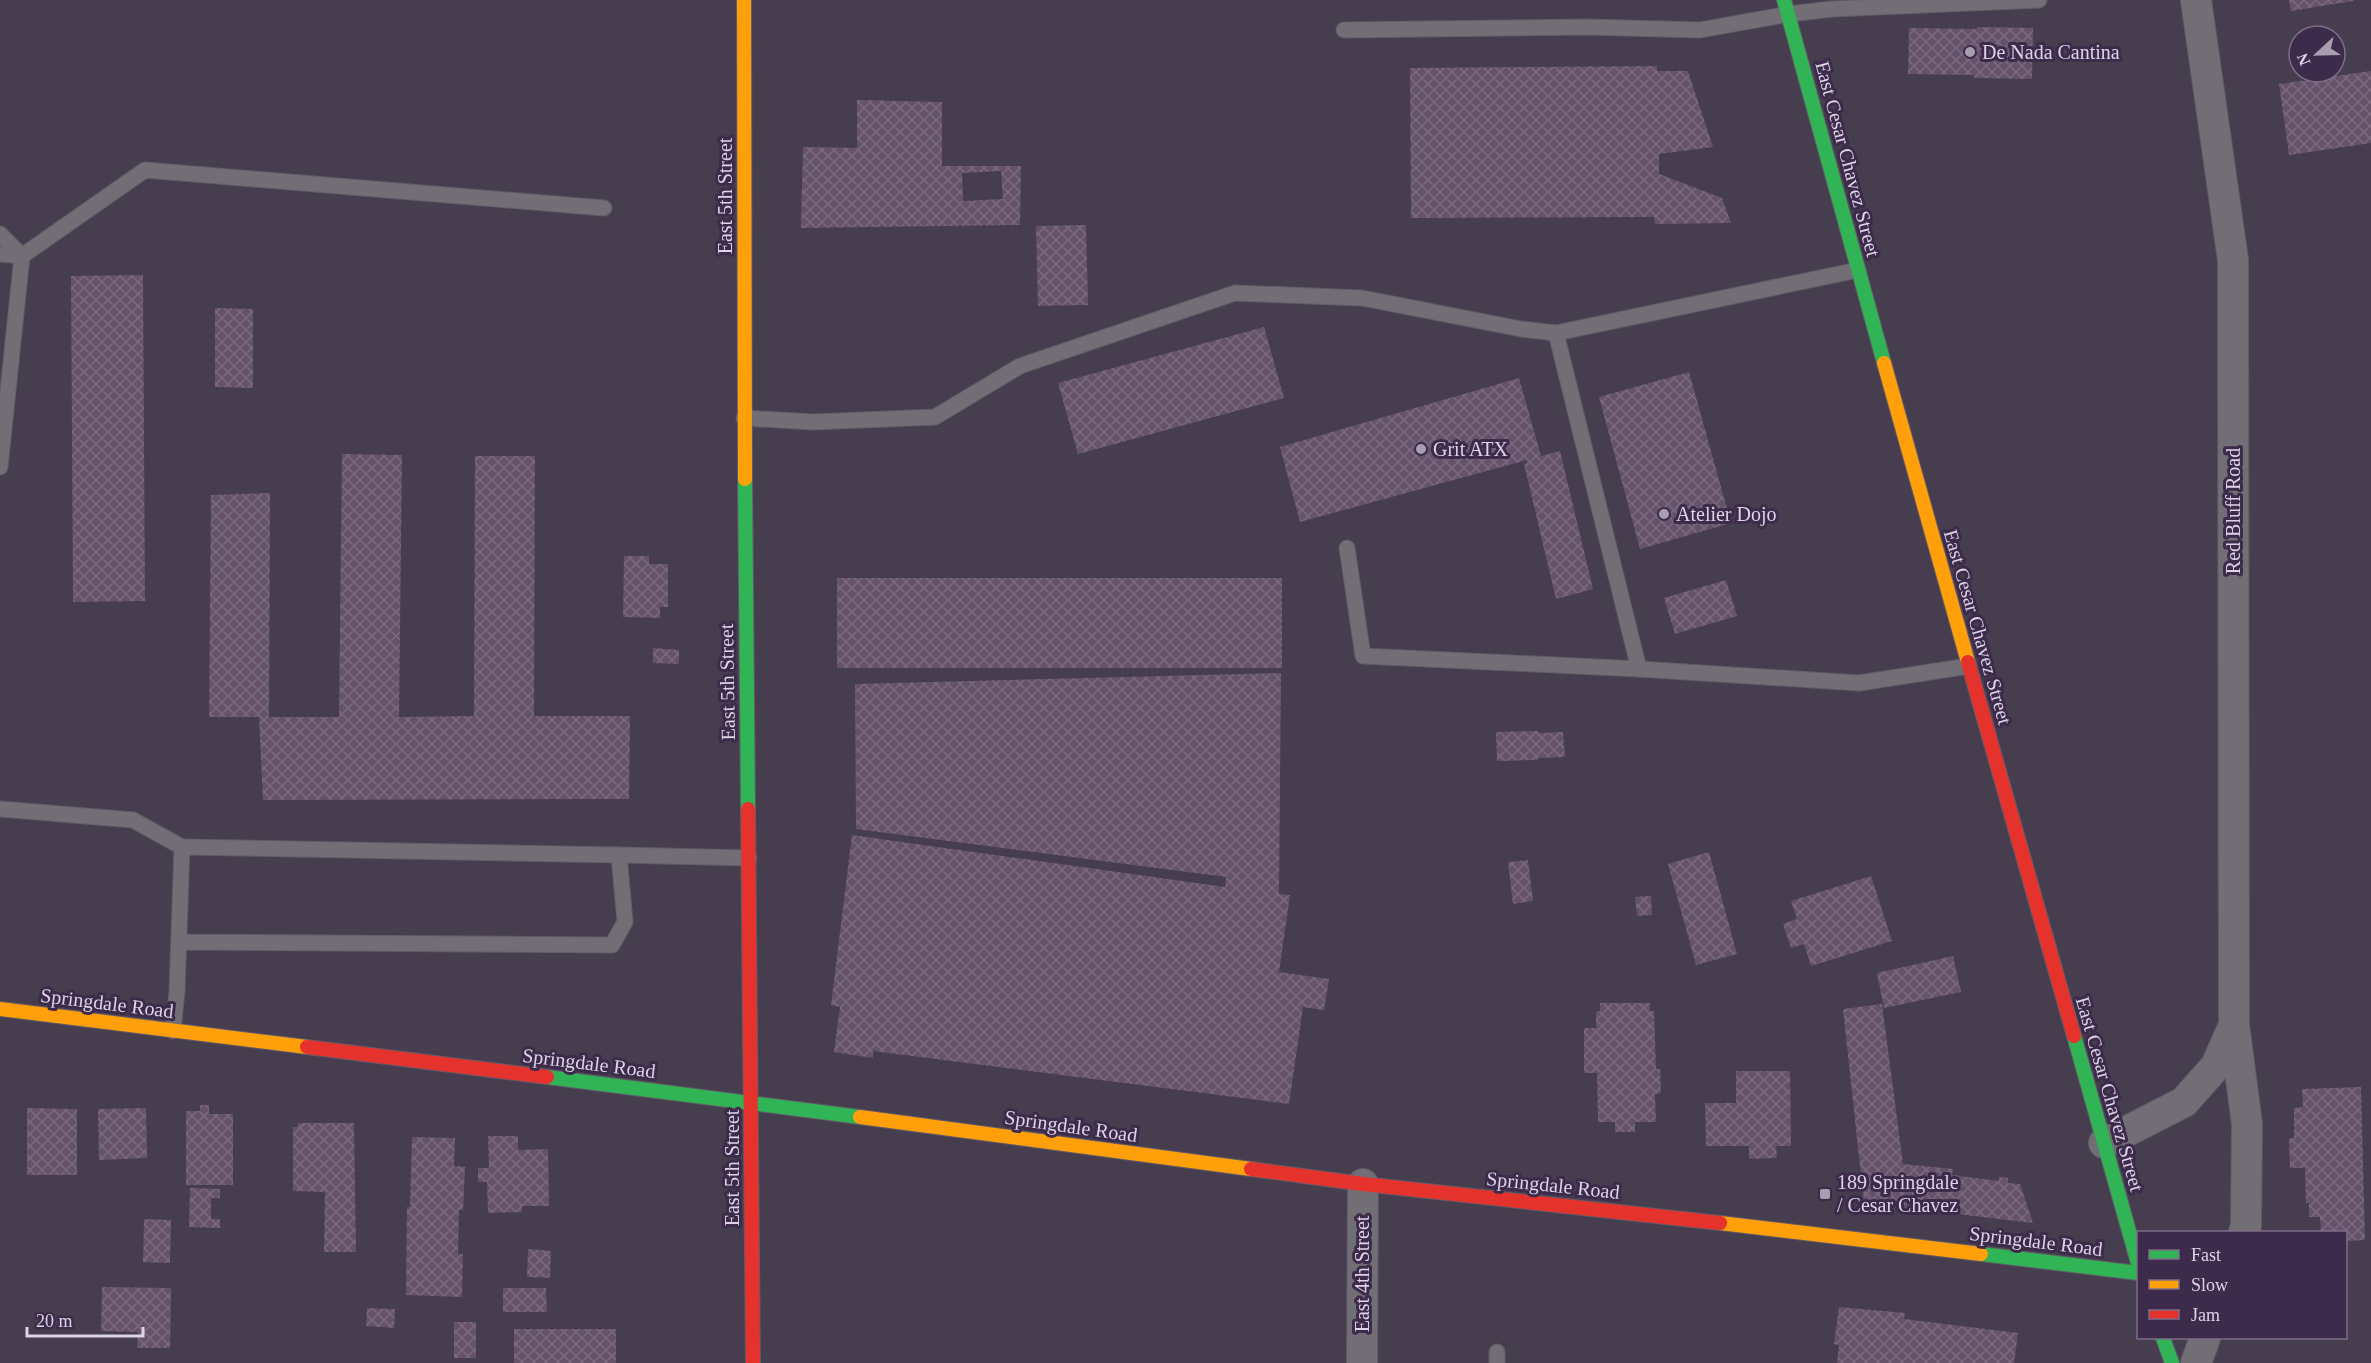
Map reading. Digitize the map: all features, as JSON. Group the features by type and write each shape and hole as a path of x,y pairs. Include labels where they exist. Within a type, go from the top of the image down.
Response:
{"main road":[{"name":"East 5th Street","path":"744,0 744,418 753,1363"},
{"name":"East Cesar Chavez Street","path":"1787,7 1858,270 2137,1256"},
{"name":"Springdale Road","path":"0,1010 751,1103 1363,1184 1823,1234 2137,1273"},
{"path":"2163,1339 2172,1363"}],"street":[{"name":"Red Bluff Road","path":"2196,0 2233,260 2234,1025 2247,1124 2245,1231"},
{"name":"Red Bluff Road","path":"2104,1143 2184,1102 2216,1066 2234,1025"},
{"name":"East 4th Street","path":"1362,1363 1363,1184"},
{"path":"2196,1363 2205,1339"}],"lane":[{"path":"1344,30 1587,27 1700,30 1787,7 1832,9 2038,0"},
{"path":"0,254 22,256 144,170 604,208"},
{"path":"0,234 22,256"},
{"path":"0,467 22,256"},
{"path":"744,418 813,422 935,417 1020,366 1235,293 1362,298 1521,329 1556,333 1858,270"},
{"path":"1556,333 1639,669"},
{"path":"1347,548 1363,656 1639,669 1859,683 1969,666"},
{"path":"0,809 133,820 183,847 749,858"},
{"path":"174,1031 183,847"},
{"path":"179,942 612,945 625,922 619,855"}],"building":[{"path":"2289,0 2353,0 2353,1 2291,11"},
{"name":"De Nada Cantina","path":"1977,27 2033,28 2032,79 1908,74 1909,28 1977,29"},
{"path":"1657,66 1657,71 1688,71 1713,147 1659,154 1659,174 1722,198 1731,223 1655,224 1654,217 1411,218 1410,68"},
{"path":"2371,71 2371,143 2289,155 2279,84 2347,84 2347,74"},
{"path":"857,100 942,102 942,166 1021,166 1020,225 801,228 803,147 857,148","holes":["1001,171 1003,199 963,201 962,173"]},
{"path":"1086,225 1088,305 1038,306 1036,226"},
{"path":"143,275 145,601 73,602 71,276"},
{"path":"215,308 253,309 253,388 215,387"},
{"path":"1264,327 1284,398 1078,454 1058,383"},
{"path":"1689,372 1731,523 1640,549 1599,397"},
{"path":"1519,378 1541,456 1560,451 1593,589 1556,599 1524,464 1527,460 1300,522 1280,447"},
{"path":"342,454 402,455 399,717 474,716 475,456 535,456 534,716 630,716 629,799 263,800 259,717 209,717 211,495 270,493 269,717 339,717"},
{"path":"624,556 649,556 649,564 668,564 668,607 660,607 660,618 623,617"},
{"path":"837,578 1282,578 1282,668 837,668"},
{"path":"1726,580 1737,616 1675,634 1664,598"},
{"path":"653,648 679,650 679,664 653,663"},
{"path":"1281,673 1279,894 1290,895 1279,972 1329,979 1324,1010 1303,1007 1289,1104 873,1051 873,1058 834,1052 840,1007 831,1005 852,835 1225,887 1226,877 856,829 855,684"},
{"path":"1538,731 1539,733 1563,732 1565,757 1497,761 1496,732"},
{"path":"1709,852 1737,954 1696,965 1668,864"},
{"path":"1528,860 1533,901 1513,904 1508,862"},
{"path":"1871,876 1892,941 1811,966 1804,944 1791,948 1783,924 1797,919 1791,901"},
{"path":"1651,896 1652,915 1637,916 1635,897"},
{"path":"1953,956 1961,992 1884,1008 1877,973"},
{"path":"1600,1003 1650,1003 1650,1011 1654,1011 1656,1069 1660,1069 1661,1093 1655,1094 1656,1122 1635,1122 1635,1132 1615,1132 1615,1122 1598,1122 1597,1073 1584,1073 1584,1028 1596,1028 1596,1012 1600,1011"},
{"path":"1882,1004 1903,1164 1953,1169 1952,1175 1999,1181 1999,1177 2008,1178 2008,1183 2020,1184 2033,1223 1864,1203 1843,1009"},
{"path":"1736,1071 1790,1071 1791,1146 1776,1146 1777,1158 1749,1159 1749,1146 1706,1146 1705,1103 1736,1103"},
{"path":"2361,1087 2365,1240 2347,1241 2347,1231 2321,1231 2320,1217 2309,1217 2309,1203 2306,1203 2305,1168 2290,1168 2289,1139 2294,1138 2294,1108 2303,1107 2302,1089"},
{"path":"200,1105 209,1105 209,1114 233,1114 233,1185 186,1185 186,1111 200,1111"},
{"path":"27,1108 77,1109 77,1175 27,1175"},
{"path":"146,1108 147,1158 99,1160 98,1109"},
{"path":"298,1123 354,1123 356,1252 324,1252 325,1192 293,1191 293,1127 298,1127"},
{"path":"488,1136 518,1136 518,1150 548,1149 549,1206 522,1206 522,1212 488,1213 487,1182 478,1182 478,1168 489,1168"},
{"path":"412,1137 455,1138 454,1166 465,1167 463,1210 459,1210 458,1254 463,1254 462,1297 406,1295 407,1207 410,1207"},
{"path":"190,1188 220,1189 220,1198 211,1198 211,1219 220,1219 220,1228 189,1227"},
{"path":"144,1219 171,1220 170,1263 143,1262"},
{"path":"528,1249 551,1251 550,1278 527,1277"},
{"path":"102,1287 171,1288 170,1348 137,1348 138,1332 101,1331"},
{"path":"503,1288 546,1288 547,1312 503,1312"},
{"path":"1839,1307 1905,1313 1904,1319 2018,1333 2014,1363 1837,1363 1839,1345 1834,1344"},
{"path":"367,1308 395,1309 394,1328 366,1326"},
{"path":"454,1322 476,1322 476,1358 454,1358"},
{"path":"514,1329 616,1329 616,1363 514,1363"}],"traffic: fast":[{"path":"1784,0 1884,363"},
{"path":"745,479 748,809"},
{"path":"2074,1036 2137,1259"},
{"path":"547,1077 860,1117"},
{"path":"1981,1254 2137,1273"},
{"path":"2163,1339 2172,1363"}],"traffic: slow":[{"path":"744,0 745,479"},
{"path":"1884,363 1968,662"},
{"path":"0,1009 307,1047"},
{"path":"860,1117 1251,1169"},
{"path":"1720,1223 1981,1254"}],"traffic: jam":[{"path":"1968,662 2074,1036"},
{"path":"748,809 753,1363"},
{"path":"307,1047 547,1077"},
{"path":"1251,1169 1363,1184 1720,1223"}],"place":[{"name":"De Nada Cantina","path":"1970,52"},
{"name":"Grit ATX","path":"1421,449"},
{"name":"Atelier Dojo","path":"1664,514"},
{"name":"189 Springdale / Cesar Chavez","path":"1825,1194"}]}
